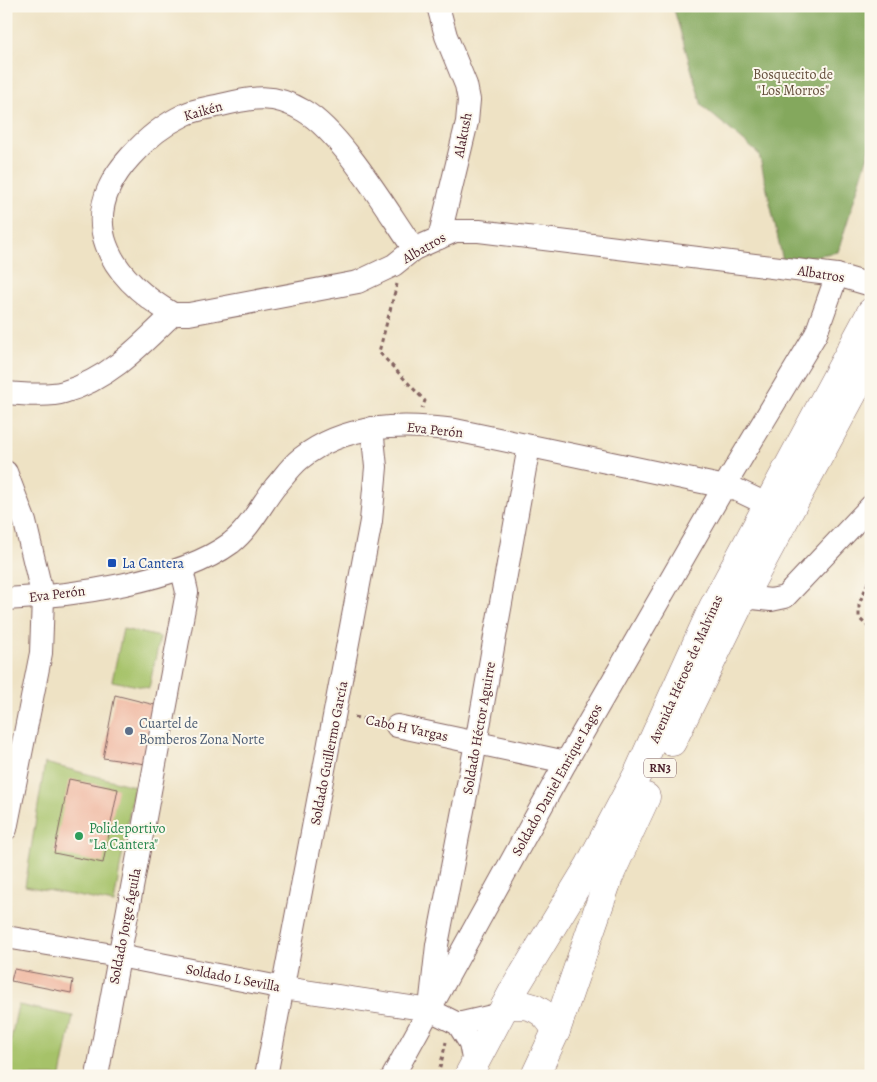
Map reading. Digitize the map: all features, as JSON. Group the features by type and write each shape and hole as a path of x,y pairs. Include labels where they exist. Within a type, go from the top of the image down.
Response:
{"highway":[{"name":"Avenida Héroes de Malvinas","path":"535,1076 556,1031 593,918 625,840 744,597 777,509 871,312"},
{"name":"Avenida Héroes de Malvinas","path":"471,1070 503,1010 589,866 638,773 705,623 871,360"},
{"path":"503,1010 518,1004 537,1008 551,1021 556,1031"}],"street":[{"name":"Alakush","path":"438,6 446,36 466,85 469,100 467,122 439,238"},
{"name":"Kaikén","path":"173,314 149,300 113,261 104,235 100,215 103,198 119,169 152,133 186,114 254,97 282,100 306,112 329,131 414,249"},
{"name":"Albatros","path":"173,314 189,314 358,282 394,265 414,249 455,230 478,231 837,275 871,285"},
{"name":"Soldado Daniel Enrique Lagos","path":"393,1076 566,762 724,487 816,334 837,275"},
{"path":"6,393 62,392 98,379 132,353 173,314"},
{"name":"Eva Perón","path":"6,599 43,598 78,593 182,570 231,543 248,526 274,488 300,459 332,440 372,428 416,425 529,446 735,489 777,509"},
{"name":"Soldado Guillermo García","path":"266,1076 371,521 376,467 372,428"},
{"name":"Soldado Héctor Aguirre","path":"430,1010 437,945 476,743 529,446"},
{"path":"6,472 25,522 43,598 41,652 6,829"},
{"path":"744,597 771,600 785,597 871,506"},
{"name":"Soldado Jorge Águila","path":"97,1076 188,592 182,570"},
{"name":"Cabo H Vargas","path":"397,726 566,762"},
{"name":"Soldado L Sevilla","path":"6,937 119,956 284,988 430,1010 458,1024"},
{"path":"471,1070 470,1043 458,1024 503,1010"}],"path":[{"path":"394,265 397,289 379,352 425,401 416,425"},
{"path":"871,575 858,604 859,618 871,630"},
{"name":"Cabo H Vargas","path":"336,714 397,726"}],"green space":[{"name":"Bosquecito de \"Los Morros\"","path":"673,6 871,6 871,145 838,252 783,261 759,154 702,106"},
{"path":"123,629 160,637 149,688 112,681"},
{"name":"Polideportivo \"La Cantera\"","path":"45,763 134,786 114,903 25,886"},
{"path":"18,1005 73,1016 61,1076 6,1076 6,1063"}],"building":[{"name":"Cuartel de Bomberos Zona Norte","path":"115,695 155,705 146,764 103,758"},
{"path":"69,779 118,789 103,863 54,853"},
{"path":"14,969 73,980 71,993 11,981"}],"place":[{"name":"La Cantera","path":"112,563"},
{"name":"Cuartel de Bomberos Zona Norte","path":"129,731"},
{"name":"Polideportivo \"La Cantera\"","path":"79,836"}]}
